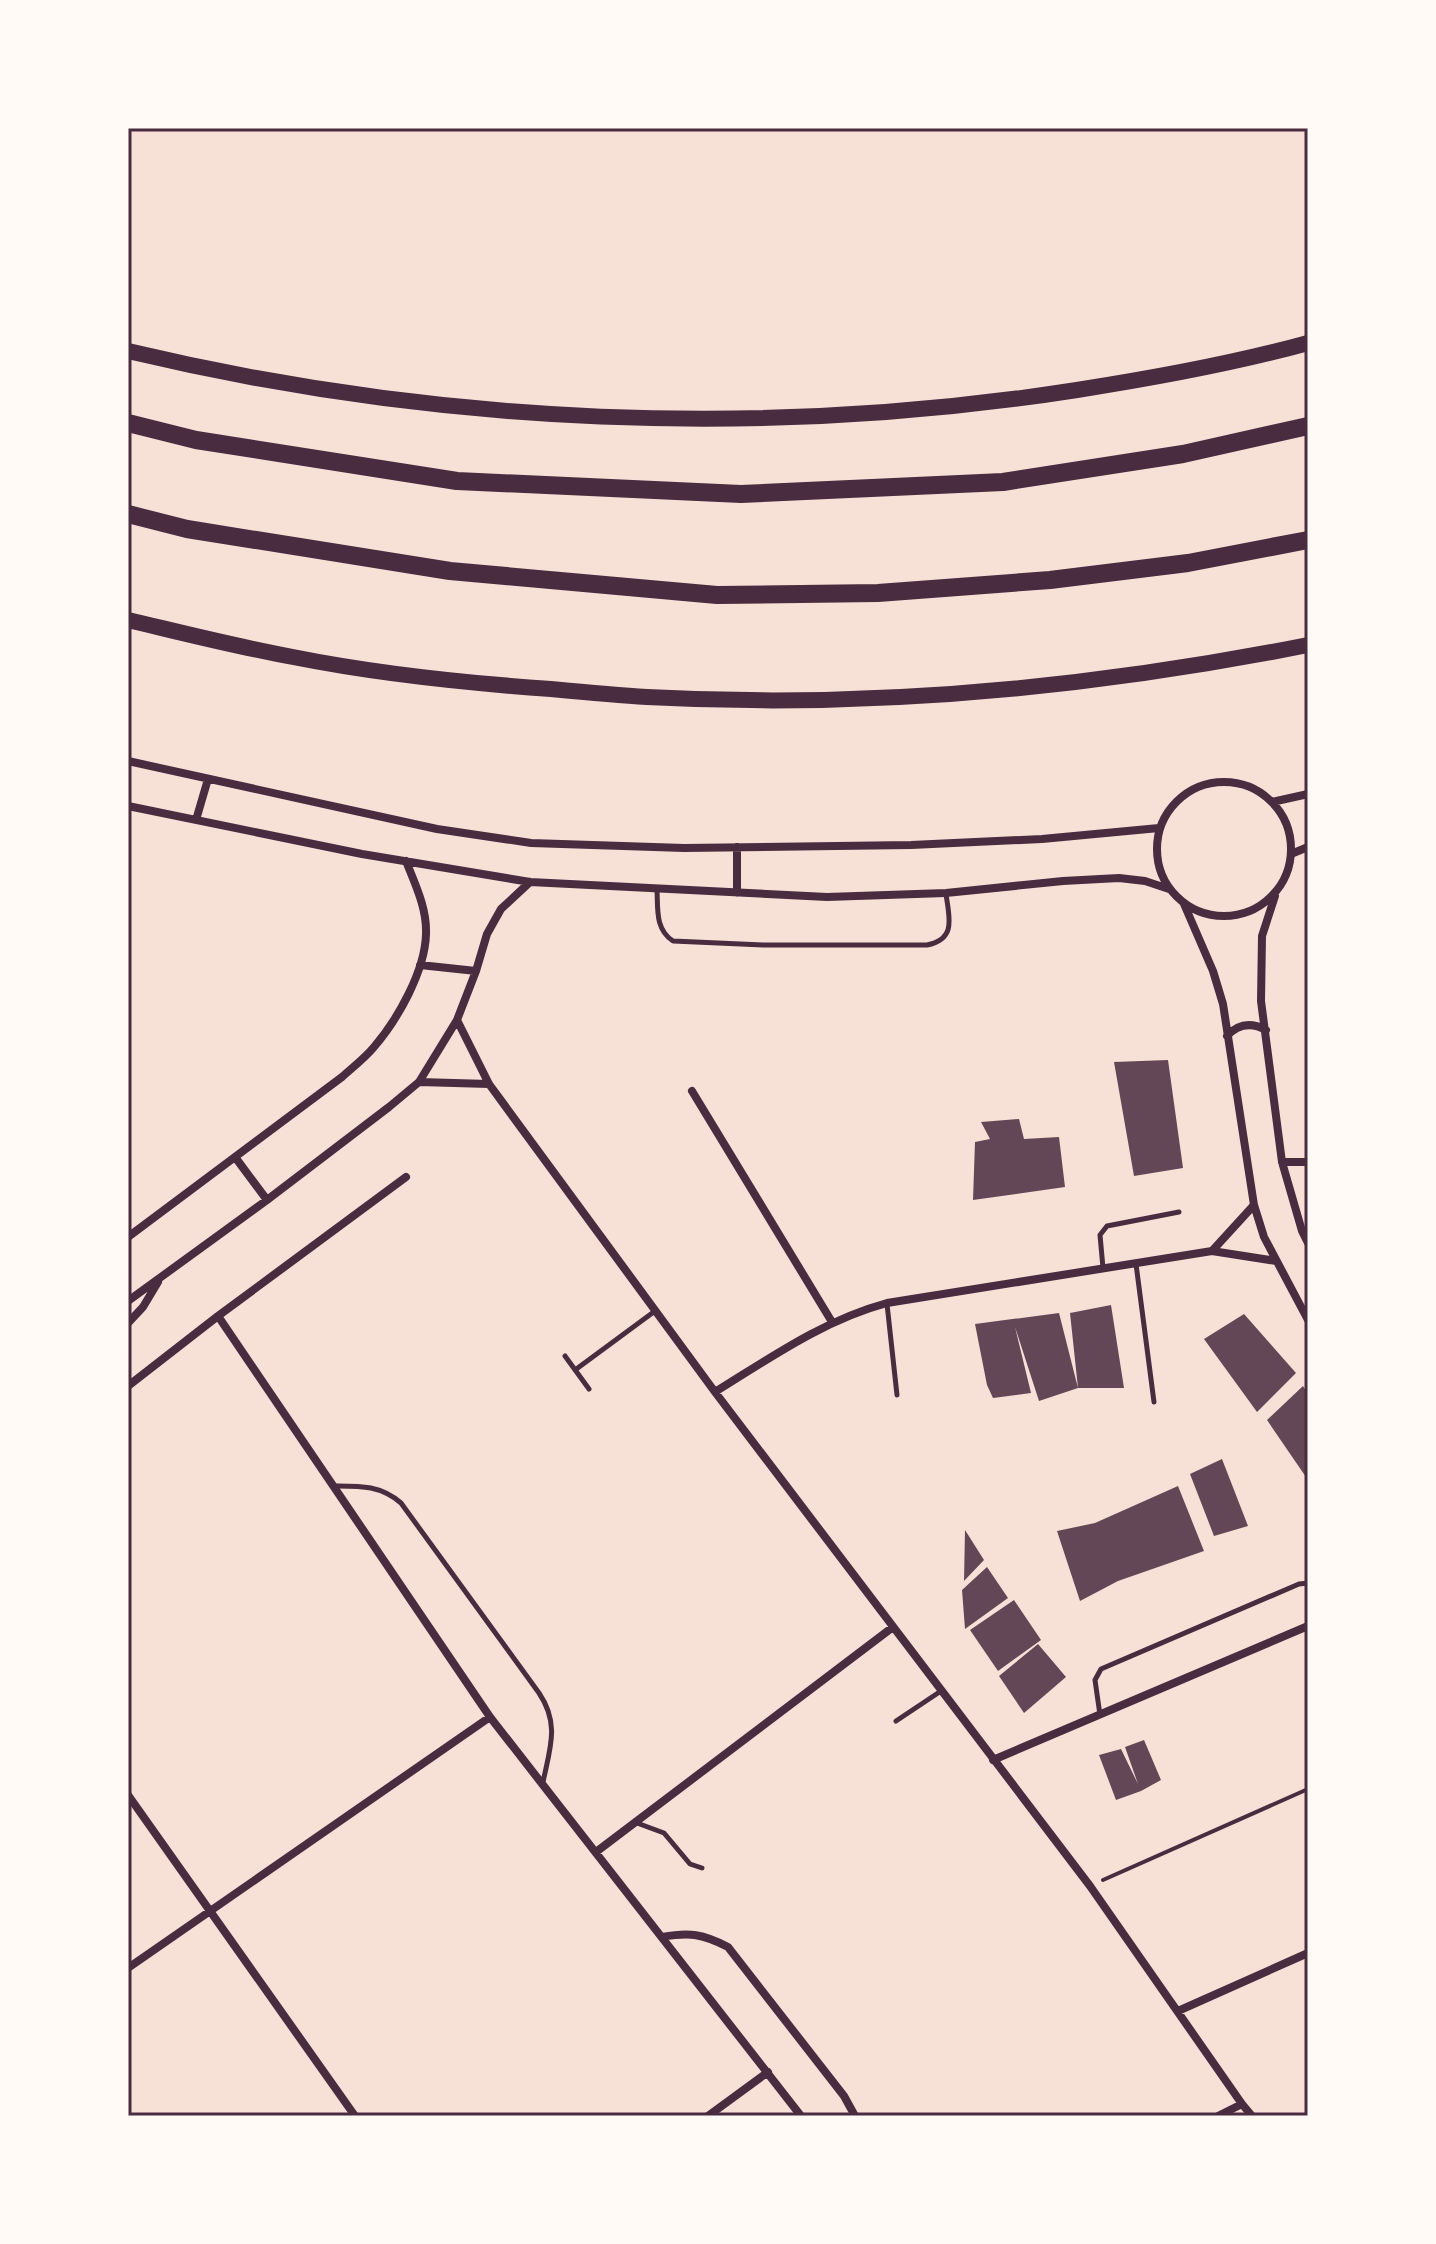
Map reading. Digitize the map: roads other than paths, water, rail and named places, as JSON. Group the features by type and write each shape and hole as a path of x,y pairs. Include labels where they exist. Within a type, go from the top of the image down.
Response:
{"highway":[{"path":"128,423 196,440 457,481 741,494 1003,482 1183,454 1308,426"},
{"path":"128,514 187,529 450,571 717,595 878,593 1050,580 1188,563 1308,540"}],"main road":[{"path":"128,339 166,360"},
{"path":"128,351 328,391 503,411 634,418 766,418 946,407 1035,397 1139,380 1308,343"},
{"path":"128,620 294,658 396,674 648,697 736,699 854,698 1002,689 1178,668 1308,645"}],"street":[{"path":"128,761 437,829 517,842 670,848 926,845 1042,839 1159,828"},
{"path":"196,820 208,779"},
{"path":"1220,782 1244,785 1272,802 1287,826 1291,854 1287,875 1275,893 1260,906 1242,914 1222,917 1202,913 1184,904 1169,889 1161,875 1156,844 1159,828 1177,800 1197,787 1220,782"},
{"path":"1272,802 1308,794"},
{"path":"128,806 406,861 530,882 827,897 946,893 1119,878 1145,881 1169,889"},
{"path":"737,847 737,893"},
{"path":"1291,854 1308,847"},
{"path":"128,1237 342,1077 374,1047 401,1009 420,965 426,934 422,902 406,861"},
{"path":"128,1301 267,1200 419,1082 457,1020 487,934 501,909 530,882"},
{"path":"1275,893 1262,936 1261,1001 1282,1162 1308,1243"},
{"path":"1184,904 1213,971 1223,1004 1254,1205 1264,1237 1308,1320"},
{"path":"420,965 476,971"},
{"path":"457,1020 489,1084 715,1392 1090,1886 1252,2116"},
{"path":"1227,1036 1245,1025 1252,1024 1266,1030"},
{"path":"419,1082 489,1084"},
{"path":"692,1091 832,1322"},
{"path":"235,1157 267,1200"},
{"path":"1282,1162 1308,1162"},
{"path":"128,1386 406,1177"},
{"path":"1212,1251 1254,1205"},
{"path":"715,1392 832,1322 887,1303 1212,1251 1276,1261"},
{"path":"128,1323 143,1307 162,1276"},
{"path":"218,1316 490,1717 801,2116"},
{"path":"993,1760 1308,1626"},
{"path":"596,1852 893,1627"},
{"path":"128,1968 490,1717"},
{"path":"128,1795 355,2116"},
{"path":"662,1937 684,1933 709,1937 728,1947 844,2096 855,2116"},
{"path":"1178,2011 1308,1953"},
{"path":"708,2116 768,2072"},
{"path":"1218,2116 1242,2104"}],"lane":[{"path":"657,890 661,930 673,941 763,945 935,943 943,938 950,923 946,893"},
{"path":"1103,1268 1100,1235 1107,1226 1179,1212"},
{"path":"1136,1263 1154,1402"},
{"path":"887,1303 897,1395"},
{"path":"575,1370 655,1311"},
{"path":"565,1356 589,1389"},
{"path":"333,1486 367,1486 386,1492 401,1503 539,1693 546,1704 552,1727 542,1783"},
{"path":"1100,1715 1095,1680 1101,1669 1299,1584 1308,1583"},
{"path":"896,1721 941,1691"},
{"path":"636,1822 664,1833 690,1864 702,1868"}]}
